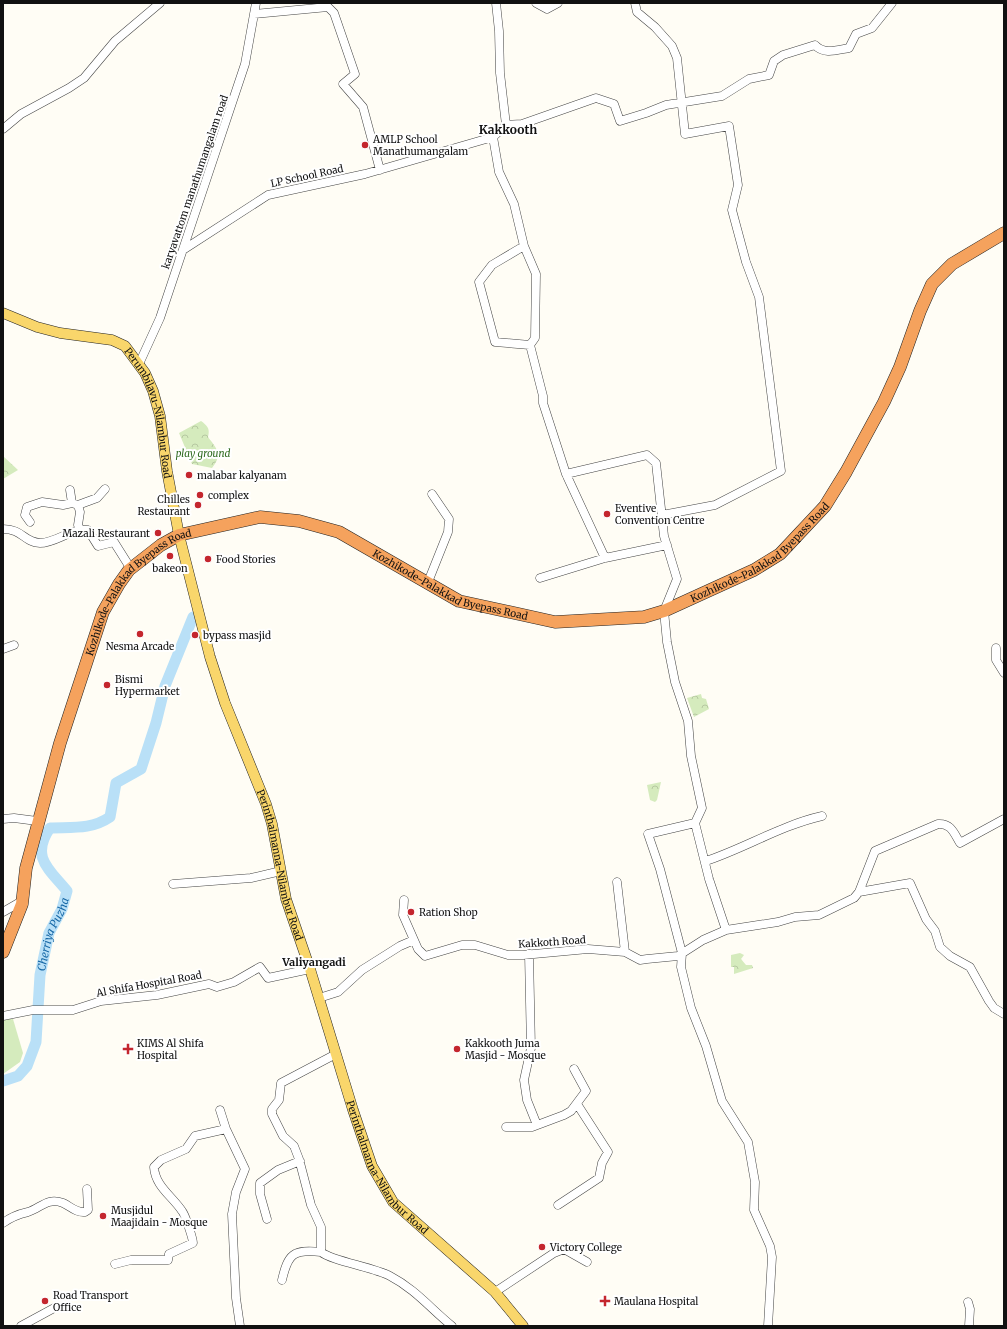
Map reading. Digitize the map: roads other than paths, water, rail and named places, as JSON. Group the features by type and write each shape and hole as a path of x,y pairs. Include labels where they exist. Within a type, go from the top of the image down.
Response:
{"highway":[{"name":"Kozhikode-Palakkad Byepass Road","path":"3,952 7,930 22,901 26,868 37,821 60,743 96,632 110,599 130,569 161,545 180,535 260,517 299,521 339,532 459,601 555,622 644,617 664,611 754,570 780,554 824,506 846,472 887,395 900,368 920,311 932,284 952,264 1004,233"}],"main road":[{"name":"Perumbilavu-Nilambur Road","path":"3,313 37,328 60,333 112,340 125,346 139,364 153,391 160,416 167,471 180,535"},
{"name":"Perinthalmanna-Nilambur Road","path":"180,535 210,657 225,704 266,804 272,824 286,899 320,998 336,1054 372,1166 393,1202 495,1292 523,1326"}],"street":[{"path":"3,129 22,114 84,78 115,41 160,3"},
{"name":"karyavattom manathumangalam road","path":"139,364 160,318 245,64 256,3"},
{"path":"496,3 499,31 500,73 506,125"},
{"path":"536,3 547,9 558,3"},
{"path":"636,3 637,12 655,27 672,46 677,58 685,134 729,126 738,185 732,210 746,262 759,297 781,471 715,505 662,515"},
{"path":"530,345 536,338 536,274 524,246 514,204 499,172 493,137 506,125 522,124 596,98 614,104 620,121 666,105 722,96 749,79 769,75 774,61 801,49 815,45 819,50 828,52 849,48 856,34 872,28 892,3"},
{"path":"254,14 328,7 334,13 355,74 344,84 363,107 380,170"},
{"name":"LP School Road","path":"183,250 268,195 380,170 493,137"},
{"path":"524,246 492,264 479,282 495,342 530,345"},
{"path":"530,345 543,396 543,403 566,474 605,558"},
{"path":"566,474 647,455 656,463 667,545 677,578 664,611 667,642 675,682 688,721 692,756 702,808 695,823 706,861 709,879 726,930"},
{"path":"30,522 25,515 27,507 42,502 63,505 75,504 96,498 105,489"},
{"path":"70,490 75,504 80,512 78,524 80,529"},
{"path":"428,582 448,532 449,519 432,494"},
{"path":"3,529 17,530 31,542 42,543 80,529 88,530 98,546 114,542 130,569"},
{"path":"540,578 605,558 667,545"},
{"path":"3,649 14,645"},
{"path":"996,648 996,660 1004,674"},
{"path":"706,861 734,852 754,841 822,816"},
{"path":"3,819 14,818 37,821"},
{"path":"859,892 875,851 938,824 944,823 950,825 960,843 1004,819"},
{"path":"695,823 648,834 660,869 682,953 681,967 691,1008 706,1046 722,1101 748,1142 755,1182 754,1210 770,1246 772,1257 768,1326"},
{"path":"173,884 251,878 281,872"},
{"path":"617,882 625,952"},
{"path":"859,892 910,883 926,919 935,931 940,946 954,959 970,967 994,1008 1004,1014"},
{"name":"Kakkoth Road","path":"404,900 403,914 418,949 425,956 462,944 475,945 508,955 573,949 625,952 640,960 678,956 703,940 726,930 778,922 795,917 819,915 854,898 859,892"},
{"path":"3,912 22,901"},
{"path":"320,998 338,992 362,970 400,946 414,940"},
{"path":"529,954 531,1048 524,1080 528,1100 537,1124"},
{"name":"Al Shifa Hospital Road","path":"3,1016 33,1010 73,1010 101,1001 157,995 209,984 218,987 234,982 260,967 268,978 310,969"},
{"path":"321,1252 321,1227 311,1204 300,1161 294,1146 283,1136 272,1114 272,1109 279,1100 281,1082 336,1054"},
{"path":"506,1127 532,1127 564,1115 577,1104 586,1091 574,1069"},
{"path":"558,1206 599,1178 602,1164 608,1152 577,1104"},
{"path":"220,1110 226,1129 245,1169 236,1192 232,1214 236,1298 240,1326"},
{"path":"116,1264 131,1260 168,1260 169,1254 193,1244 183,1212 154,1175 154,1167 161,1160 186,1149 195,1136 226,1129"},
{"path":"267,1219 260,1194 260,1183 278,1170 300,1161"},
{"path":"3,1223 22,1212 29,1212 50,1201 61,1202 76,1210 85,1212 88,1210 86,1189"},
{"path":"495,1292 554,1253 564,1249 587,1262"},
{"path":"282,1280 286,1263 290,1257 307,1251 321,1252 335,1258 375,1269 392,1277 421,1296 452,1326"},
{"path":"968,1302 970,1309 969,1326"},
{"path":"21,1326 56,1307"}],"waterway":[{"name":"Cherriya Puzha","path":"3,1081 18,1076 27,1066 36,1042 40,975 49,933 62,909 67,891 48,869 44,862 42,855 44,838 50,828 74,828 88,826 110,817 116,783 141,769 156,723 165,686 193,617"}],"place":[{"name":"AMLP School Manathumangalam","path":"365,145"},
{"name":"malabar kalyanam","path":"189,475"},
{"name":"complex","path":"200,495"},
{"name":"Chilles Restaurant","path":"198,505"},
{"name":"Eventive Convention Centre","path":"607,514"},
{"name":"Mazali Restaurant","path":"158,533"},
{"name":"bakeon","path":"170,556"},
{"name":"Food Stories","path":"208,559"},
{"name":"Nesma Arcade","path":"140,634"},
{"name":"bypass masjid","path":"195,635"},
{"name":"Bismi Hypermarket","path":"107,685"},
{"name":"Ration Shop","path":"411,912"},
{"name":"KIMS Al Shifa Hospital","path":"128,1049"},
{"name":"Kakkooth Juma Masjid - Mosque","path":"457,1049"},
{"name":"Musjidul Maajidain - Mosque","path":"103,1216"},
{"name":"Victory College","path":"542,1247"},
{"name":"Road Transport Office","path":"45,1301"},
{"name":"Maulana Hospital","path":"605,1301"}],"district":[{"name":"Kakkooth","path":"508,129"},
{"name":"Valiyangadi","path":"314,962"}],"park label":[{"name":"play ground","path":"203,453"}]}
